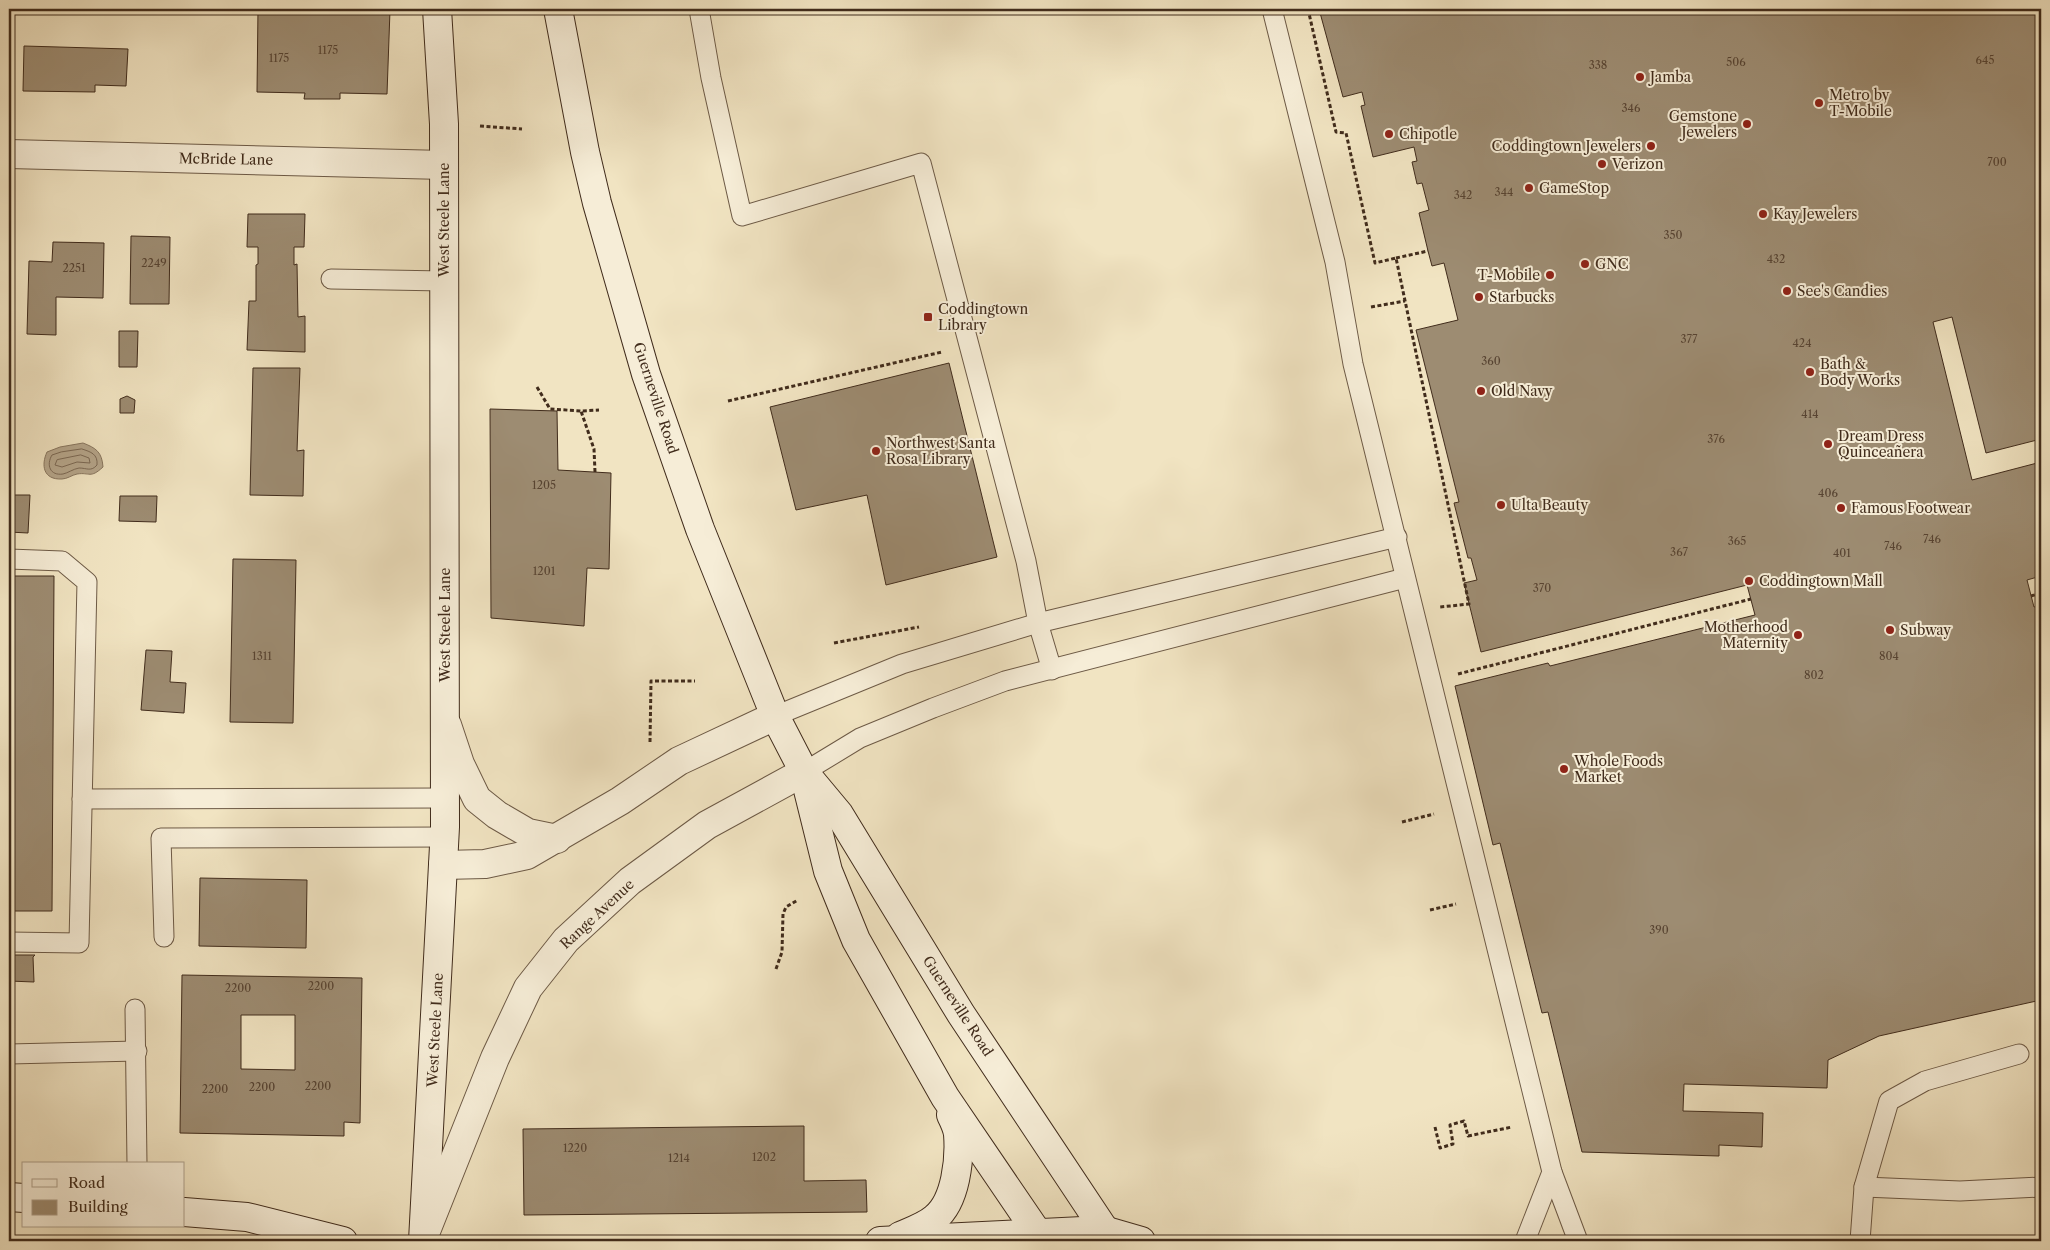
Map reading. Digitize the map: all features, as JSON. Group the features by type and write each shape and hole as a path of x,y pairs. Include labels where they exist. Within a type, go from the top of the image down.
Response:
{"street":[{"name":"West Steele Lane","path":"423,1239 445,798 444,124 437,9"},
{"name":"Guerneville Road","path":"558,9 598,203 646,374 700,529 775,716 804,772 839,814 961,1014 1107,1236"},
{"name":"McBride Lane","path":"9,154 444,165"},
{"path":"443,866 485,864 528,855 620,801 679,761 775,716"},
{"path":"445,720 460,764 477,799 497,815 528,833 557,839"},
{"name":"Guerneville Road","path":"804,772 828,871 856,940 945,1097 1041,1238"},
{"name":"Range Avenue","path":"423,1239 495,1058 528,988 566,940 630,881 707,825 804,772"},
{"path":"889,1241 935,1219 948,1201 956,1178 958,1132 945,1097"},
{"path":"9,1197 22,1198"},
{"path":"185,1212 247,1217 343,1241"},
{"path":"880,1241 1107,1236 1142,1241"}],"lane":[{"path":"699,9 711,78 742,216 921,163 1026,561 1038,623 1052,670"},
{"path":"1272,9 1335,262 1353,364 1552,1172 1578,1241"},
{"path":"330,279 444,280"},
{"path":"775,716 902,664 1038,623 1396,537"},
{"path":"9,559 62,561 87,582 79,942 9,942"},
{"path":"804,772 860,738 899,721 1005,681 1405,578"},
{"path":"82,799 445,798"},
{"path":"164,937 161,838 444,837"},
{"path":"136,1009 137,1162"},
{"path":"9,1054 136,1051"},
{"path":"1860,1241 1864,1187 1889,1101 1925,1081 2020,1054"},
{"path":"1525,1241 1552,1172"},
{"path":"1864,1187 1960,1191 2041,1187"}],"path":[{"path":"1308,9 1336,132 1346,133 1375,263 1428,251"},
{"path":"480,126 522,129"},
{"path":"1396,258 1469,604 1434,608"},
{"path":"1371,307 1405,300"},
{"path":"728,401 950,350"},
{"path":"537,387 550,409 599,410"},
{"path":"581,411 594,449 595,472"},
{"path":"2031,596 2041,593"},
{"path":"1449,676 1751,599"},
{"path":"1442,607 1443,617"},
{"path":"834,643 924,627"},
{"path":"650,747 651,681 695,681"},
{"path":"1402,822 1434,814"},
{"path":"776,969 782,952 783,914 786,907 798,900"},
{"path":"1430,910 1456,904"},
{"path":"1435,1127 1440,1148 1453,1144 1450,1125 1464,1121 1468,1136 1513,1127"}],"water":[{"path":"83,443 100,454 103,467 99,471 92,474 77,474 64,479 56,479 47,474 44,462 47,452 60,447"}],"building":[{"path":"258,9 390,10 387,94 340,93 340,99 304,99 305,93 257,92"},
{"name":"Coddingtown Mall","path":"1319,9 2041,9 2041,439 1986,453 1952,317 1933,322 1972,480 2041,462 2041,576 2027,580 2034,607 2041,605 2041,1000 1879,1036 1828,1060 1827,1088 1684,1084 1683,1111 1763,1113 1762,1147 1719,1145 1719,1156 1582,1152 1548,1012 1542,1013 1500,843 1493,845 1455,686 1548,663 1550,666 1755,615 1747,585 1481,652 1464,583 1477,580 1471,558 1468,558 1454,503 1459,502 1416,330 1458,320 1444,263 1432,266 1428,251 1419,213 1429,210 1422,183 1417,184 1412,162 1417,161 1414,147 1373,157 1361,106 1365,105 1362,92 1343,97"},
{"path":"24,46 128,49 126,86 95,85 95,92 23,91"},
{"path":"248,214 305,214 304,247 294,247 294,265 297,264 298,317 305,316 305,352 247,350 249,301 256,301 256,265 258,264 258,247 247,247"},
{"path":"131,236 170,237 169,304 130,304"},
{"path":"53,242 104,243 103,298 56,297 56,335 27,334 29,261 52,262"},
{"path":"119,331 138,331 137,367 119,367"},
{"name":"Northwest Santa Rosa Library","path":"949,363 997,557 886,585 867,495 796,510 770,407"},
{"path":"253,368 300,368 297,451 304,450 303,496 250,495"},
{"path":"127,396 135,400 134,413 120,413 120,399"},
{"path":"490,409 557,411 558,470 611,473 609,569 587,568 584,626 491,618"},
{"path":"9,495 30,495 28,533 9,532"},
{"path":"120,496 157,496 156,522 119,521"},
{"path":"233,559 296,560 293,723 230,722"},
{"path":"9,576 54,576 52,911 9,911"},
{"path":"146,650 172,651 170,682 186,683 184,713 141,710"},
{"path":"200,878 307,880 306,948 199,946"},
{"path":"9,955 35,955 33,957 34,982 9,981"},
{"path":"182,975 362,978 360,1123 344,1122 344,1136 180,1133","holes":["241,1015 295,1015 295,1070 241,1069"]},
{"path":"804,1126 804,1181 866,1180 867,1212 524,1215 523,1129"}],"place":[{"name":"Jamba","path":"1640,77"},
{"name":"Metro by T-Mobile","path":"1819,103"},
{"name":"Gemstone Jewelers","path":"1747,124"},
{"name":"Chipotle","path":"1389,134"},
{"name":"Coddingtown Jewelers","path":"1651,146"},
{"name":"Verizon","path":"1602,164"},
{"name":"GameStop","path":"1529,188"},
{"name":"Kay Jewelers","path":"1763,214"},
{"name":"GNC","path":"1585,264"},
{"name":"T-Mobile","path":"1550,275"},
{"name":"See's Candies","path":"1787,291"},
{"name":"Starbucks","path":"1479,297"},
{"name":"Coddingtown Library","path":"928,317"},
{"name":"Bath & Body Works","path":"1810,372"},
{"name":"Old Navy","path":"1481,391"},
{"name":"Dream Dress Quinceañera","path":"1828,444"},
{"name":"Northwest Santa Rosa Library","path":"876,451"},
{"name":"Ulta Beauty","path":"1501,505"},
{"name":"Famous Footwear","path":"1841,508"},
{"name":"Coddingtown Mall","path":"1749,581"},
{"name":"Subway","path":"1890,630"},
{"name":"Motherhood Maternity","path":"1798,635"},
{"name":"Whole Foods Market","path":"1564,769"}]}
